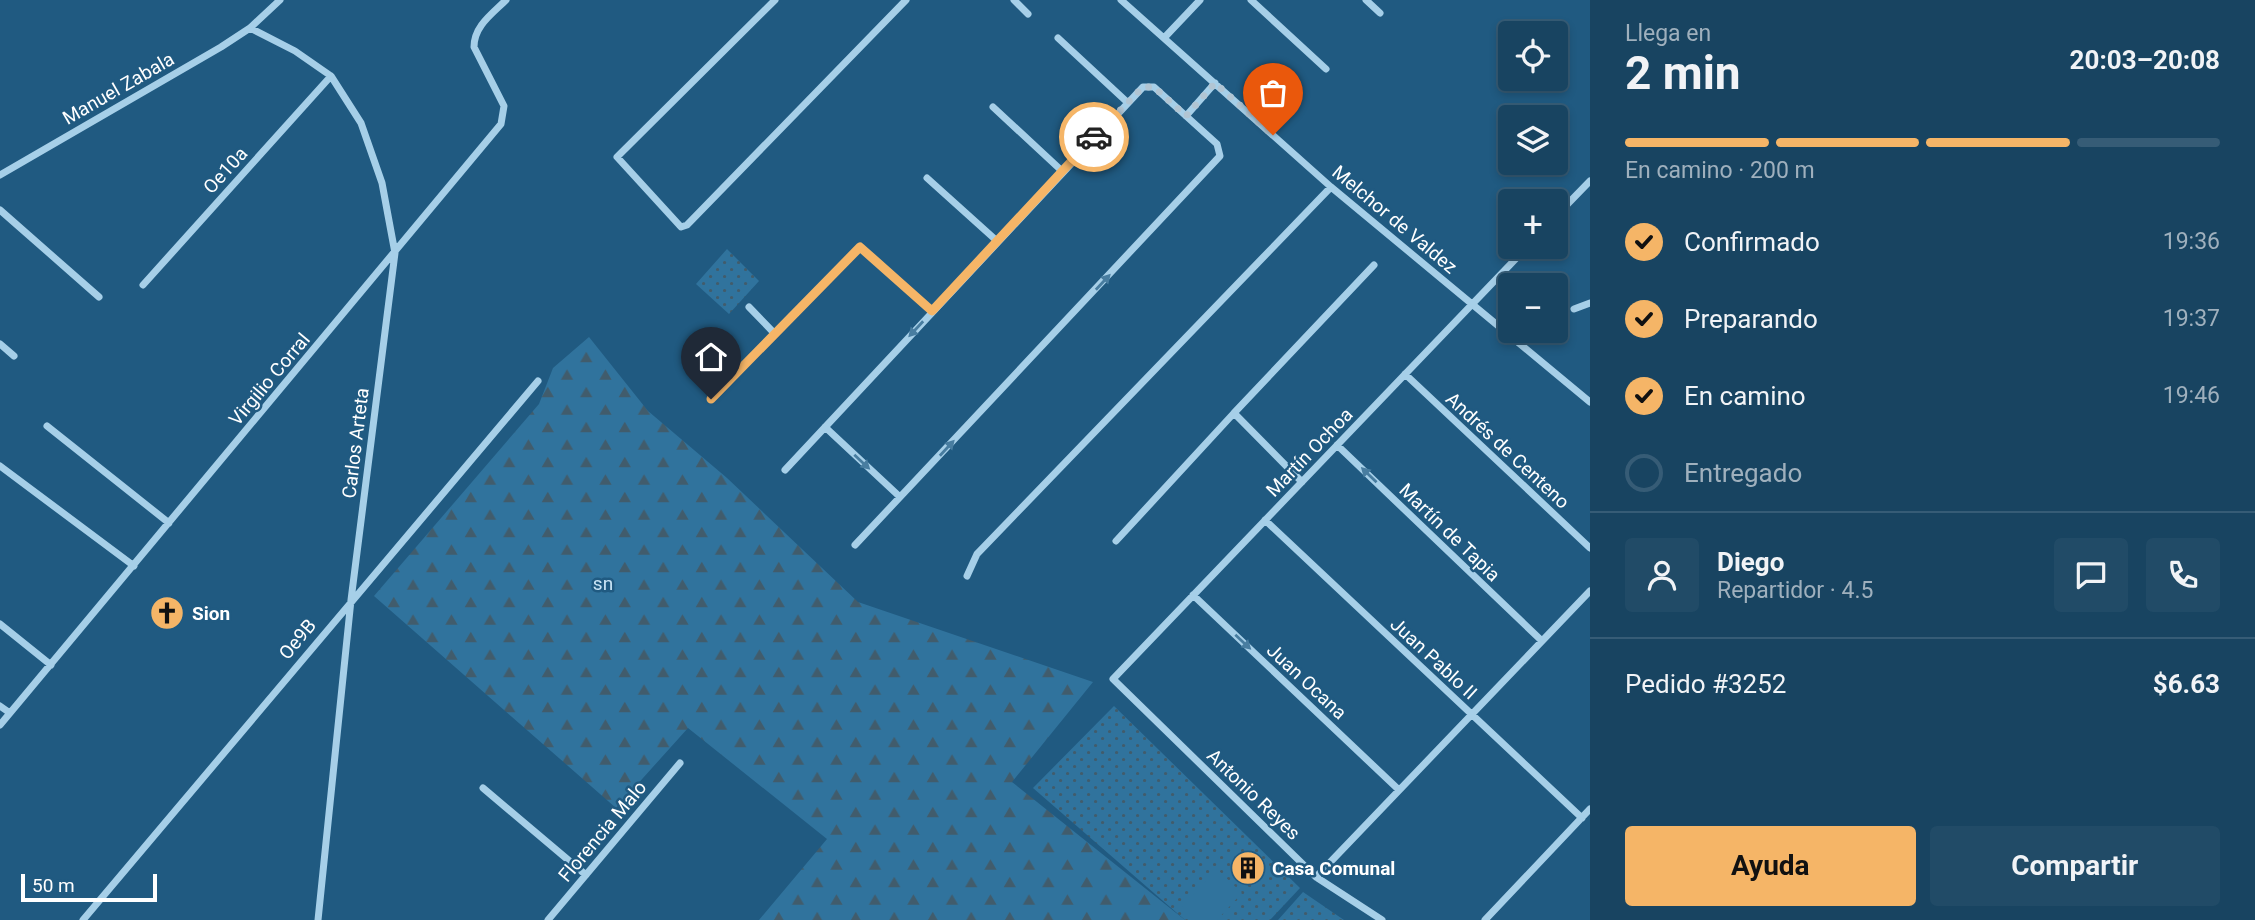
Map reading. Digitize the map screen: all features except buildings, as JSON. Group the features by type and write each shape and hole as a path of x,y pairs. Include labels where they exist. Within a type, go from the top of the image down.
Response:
{"street":[{"name":"Manuel Zabala","path":"0,174 250,28 280,0"},
{"name":"Virgilio Corral","path":"0,725 501,124 504,107 474,47 474,38 477,29 506,0"},
{"path":"775,0 617,157 681,227 687,225 906,0"},
{"path":"1014,0 1028,14"},
{"name":"Melchor de Valdez","path":"1121,0 1331,187 1590,402"},
{"path":"1164,38 1200,0"},
{"path":"1251,0 1326,69"},
{"path":"1366,0 1380,13"},
{"name":"Carlos Arteta","path":"250,28 295,51 331,76 361,123 382,183 395,253 351,600 317,920"},
{"path":"1058,38 1127,102"},
{"name":"Oe10a","path":"142,285 331,76"},
{"path":"1186,116 1215,83"},
{"path":"785,470 1127,102 1148,85 1217,144 1220,156 855,545"},
{"path":"993,107 1062,171"},
{"path":"927,177 997,241"},
{"path":"1568,204 1590,181"},
{"path":"967,576 977,554 1331,187"},
{"path":"0,210 99,298"},
{"path":"711,399 860,247 932,311"},
{"name":"Martín Ochoa","path":"1113,679 1515,259"},
{"path":"1116,541 1374,265"},
{"path":"1574,309 1590,303"},
{"path":"748,307 775,334"},
{"path":"0,344 14,356"},
{"name":"Andrés de Centeno","path":"1405,374 1590,548"},
{"name":"Oe9B","path":"83,920 538,381"},
{"path":"1234,413 1302,482"},
{"path":"47,426 169,523"},
{"path":"825,427 900,497"},
{"name":"Martín de Tapia","path":"1337,445 1542,641"},
{"path":"0,466 134,566"},
{"name":"Juan Pablo II","path":"1265,520 1582,818"},
{"path":"1316,877 1590,591"},
{"name":"Juan Ocana","path":"1194,595 1399,790"},
{"path":"0,624 51,665"},
{"name":"Antonio Reyes","path":"1113,679 1316,877 1382,920"},
{"path":"0,706 10,713"},
{"name":"Florencia Malo","path":"548,920 680,763"},
{"path":"483,788 586,875"},
{"path":"1485,920 1590,809"}],"green space":[{"path":"727,249 759,281 729,314 696,284"},
{"name":"sn","path":"589,337 648,411 727,478 858,602 1093,682 1012,782 1185,920 759,920 827,839 688,728 616,808 374,596 539,404 553,368"},
{"path":"1114,706 1300,888 1270,920 1185,920 1033,788"},
{"path":"1217,869 1242,893 1217,920 1197,920 1182,907"},
{"path":"1303,892 1344,920 1278,920"}],"way so far":[{"path":"1094,137 1143,87 1154,87 1186,116 1215,83 1273,135"}],"place":[{"name":"Sion","path":"167,613"},
{"name":"Casa Comunal","path":"1248,868"}],"route":[{"path":"711,399 855,249 860,247 866,249 932,311 1094,137"}]}
